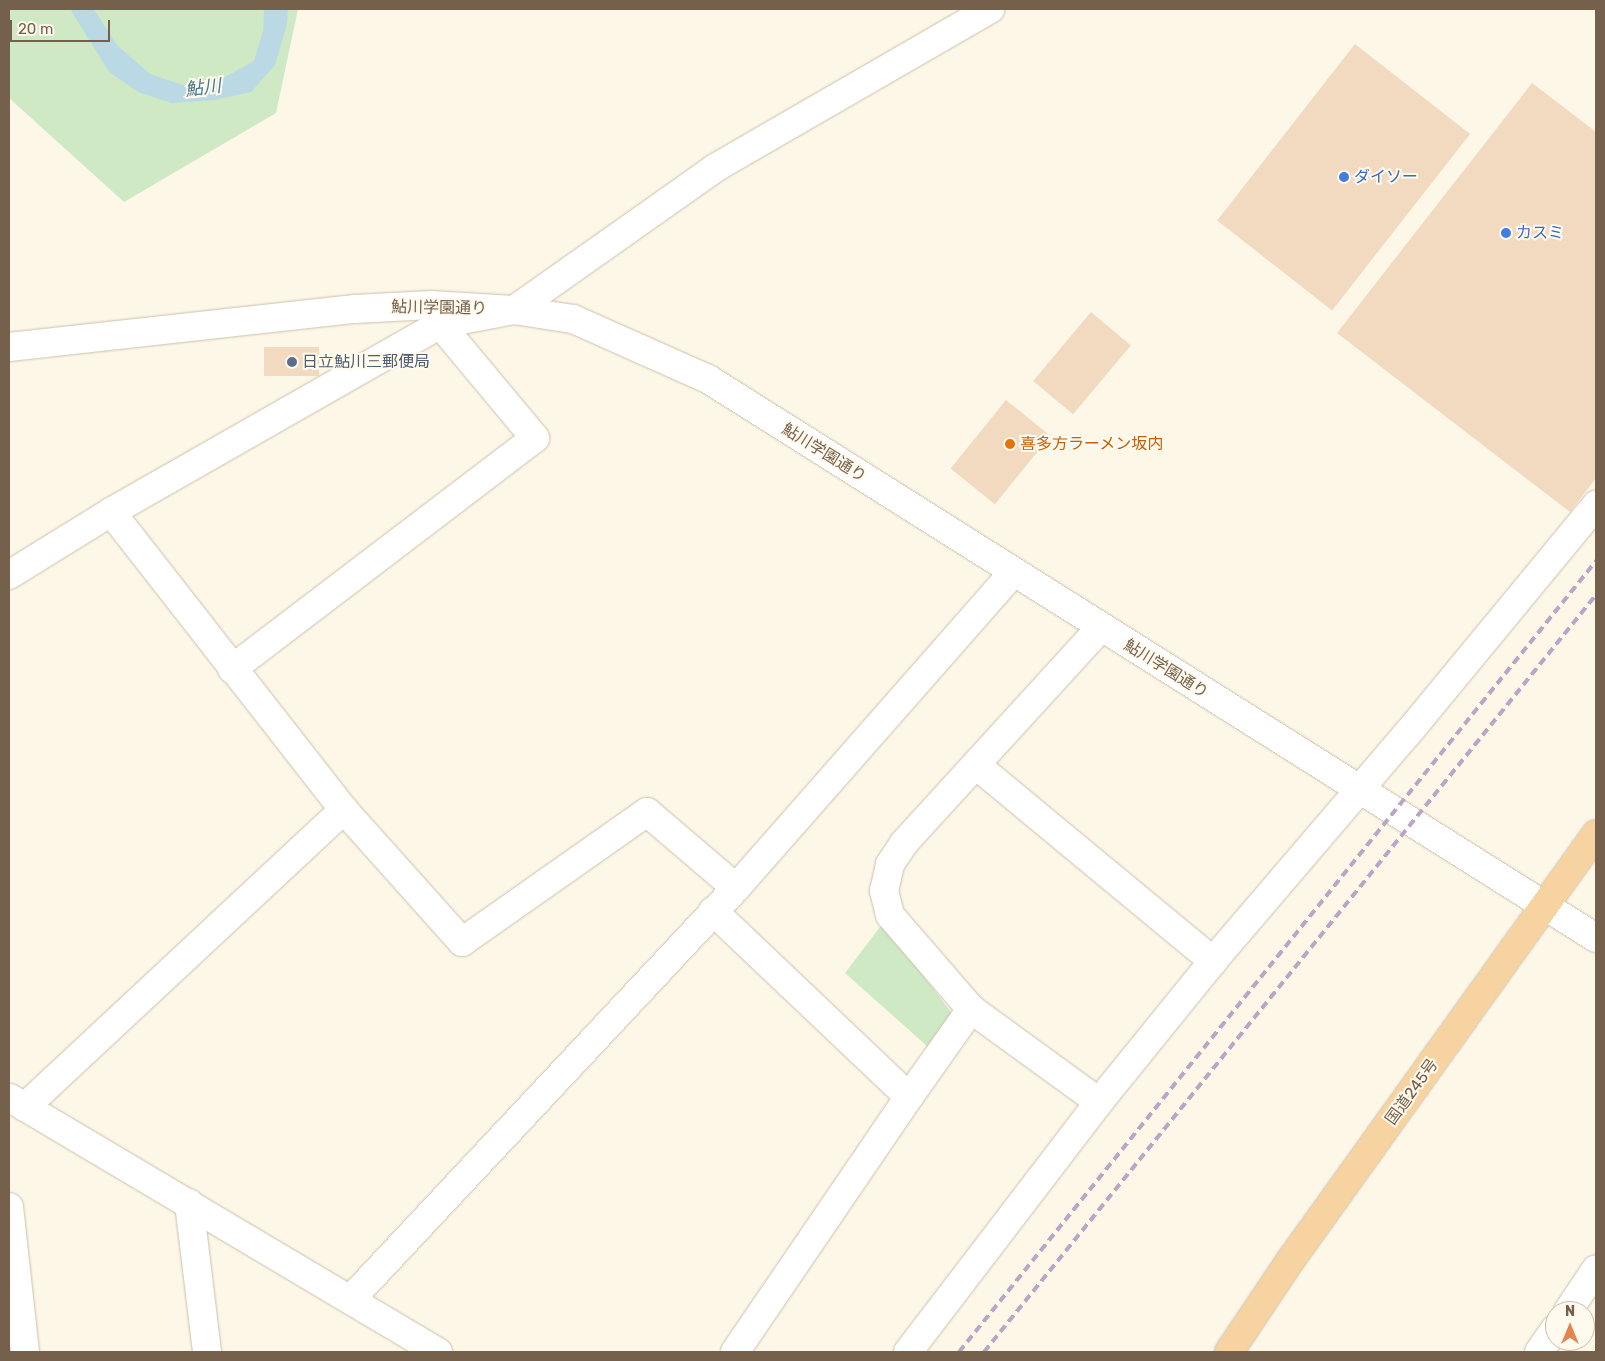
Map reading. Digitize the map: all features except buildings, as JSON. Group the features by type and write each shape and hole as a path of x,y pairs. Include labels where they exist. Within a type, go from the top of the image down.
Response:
{"highway":[{"name":"国道245号","path":"1229,1352 1290,1261 1596,834"}],"street":[{"path":"9,575 110,512 440,324 514,310 715,168 990,9"},
{"name":"鮎川学園通り","path":"9,347 355,309 431,305 514,310 573,319 708,379 1100,628 1361,789 1596,938"},
{"path":"232,669 535,438 440,324"},
{"path":"908,1352 1099,1102 1213,961 1361,789 1596,505"},
{"path":"110,512 344,810 462,942 647,812 736,888"},
{"path":"351,1299 736,888 1013,573"},
{"path":"1099,1102 971,1009 890,915 884,891 890,864 904,843 1100,628"},
{"path":"976,765 1213,961"},
{"path":"344,810 17,1102 438,1352"},
{"path":"713,912 909,1097"},
{"path":"735,1352 971,1009"},
{"path":"189,1203 207,1352"},
{"path":"9,1207 25,1352"},
{"path":"1575,1301 1596,1272"}],"green space":[{"path":"9,9 298,9 276,113 124,202 9,98"},
{"path":"883,923 954,1016 928,1047 845,973"}],"water":[{"name":"鮎川","path":"70,9 94,9 117,45 150,74 183,85 225,77 254,61 263,31 264,9 288,9 287,24 275,65 251,92 215,100 171,103 138,92 109,72"}],"railway":[{"path":"959,1352 1596,561"},
{"path":"984,1352 1596,595"}],"place":[{"name":"ダイソー","path":"1344,177"},
{"name":"カスミ","path":"1506,233"},
{"name":"日立鮎川三郵便局","path":"292,362"},
{"name":"喜多方ラーメン坂内","path":"1010,444"}]}
